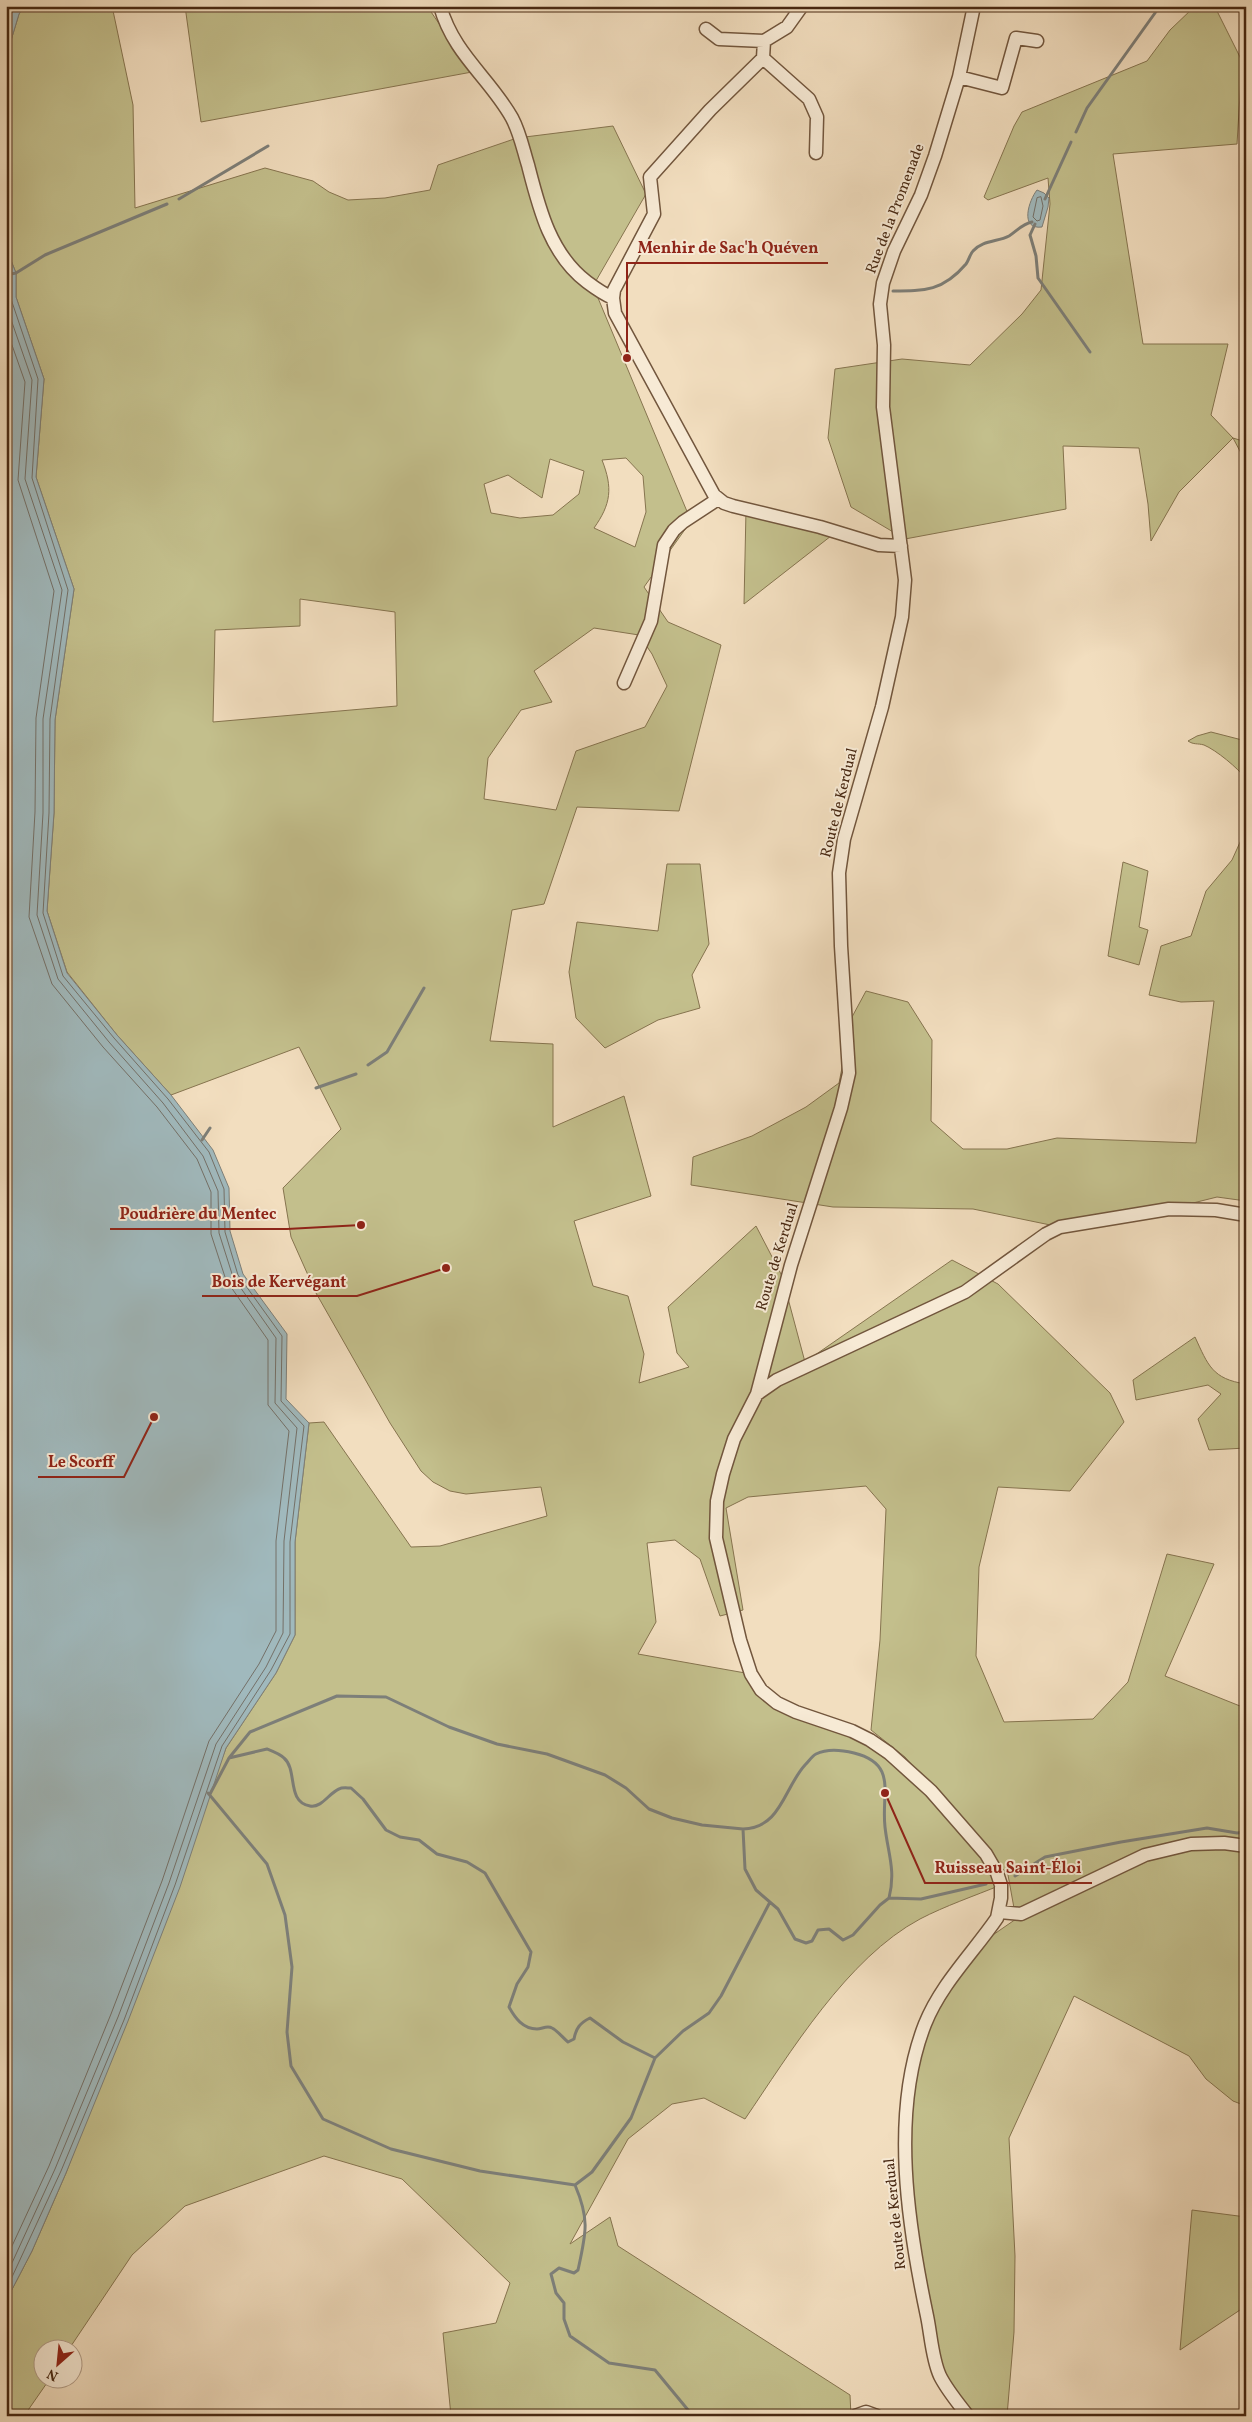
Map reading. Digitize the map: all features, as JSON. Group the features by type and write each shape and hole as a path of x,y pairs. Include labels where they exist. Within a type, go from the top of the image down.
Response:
{"street":[{"path":"440,6 453,39 501,102 517,130 546,226 558,250 573,271 605,295 613,298"},
{"path":"706,29 718,39 764,42 787,27 802,6"},
{"name":"Rue de la Promenade","path":"901,546 884,406 884,345 880,304 883,283 924,187 959,77 974,6"},
{"path":"959,77 1002,88 1016,38 1036,41"},
{"path":"764,42 763,58 710,110 650,177 654,214 614,290 615,313 710,490 718,499 732,506 820,527 878,545 901,546"},
{"path":"763,58 809,99 817,117 816,153"},
{"path":"624,682 651,621 664,545 678,526 718,499"},
{"name":"Route de Kerdual","path":"901,546 905,580 902,617 882,707 844,839 839,873 848,1073 841,1108 792,1265 757,1394 734,1439 716,1501 716,1538 740,1640 751,1674 761,1690 777,1703 796,1712 852,1731 889,1753 931,1791 986,1854 997,1873 1001,1885 1000,1912 986,1934 939,1996 924,2026 913,2062 905,2137 907,2186 919,2278 939,2374 968,2416"},
{"path":"757,1394 777,1380 965,1292 1046,1234 1060,1227 1169,1209 1216,1210 1246,1215"},
{"path":"1000,1912 1021,1914 1145,1855 1191,1844 1224,1843 1246,1846"},
{"path":"855,2416 866,2412 877,2416"}],"shaded area":[{"path":"24,6 112,6 133,105 135,208 265,168 313,181 329,192 348,200 385,198 430,190 438,165 517,138 613,126 646,194 593,286 691,521 644,587 668,622 721,645 679,811 577,807 544,904 512,910 490,1041 553,1044 553,1127 624,1096 651,1196 574,1221 593,1286 628,1296 644,1354 639,1383 689,1367 677,1353 668,1307 756,1226 782,1276 805,1362 952,1260 998,1284 1110,1393 1124,1422 1070,1491 998,1487 979,1567 976,1656 1004,1722 1093,1719 1128,1682 1167,1554 1214,1564 1165,1676 1240,1706 1246,1695 1246,2106 1233,2101 1206,2079 1189,2056 1074,1996 1009,2138 1015,2256 1014,2332 1007,2416 968,2416 945,2385 919,2278 905,2137 924,2026 974,1948 1016,1919 1008,1875 905,1757 871,1730 880,1640 886,1509 866,1486 748,1497 726,1508 743,1610 720,1616 700,1559 675,1540 647,1543 656,1622 638,1654 751,1674 761,1690 870,1740 975,1841 1001,1885 949,1905 920,1919 893,1936 868,1957 822,2009 745,2119 704,2098 672,2104 628,2139 570,2244 610,2217 618,2246 850,2395 851,2416 451,2416 443,2333 496,2323 510,2283 402,2179 324,2156 185,2206 132,2255 75,2340 32,2340 32,2390 42,2390 24,2416 6,2416 6,2301 32,2251 66,2173 226,1748 276,1673 295,1635 295,1542 309,1423 324,1422 411,1547 440,1546 547,1516 541,1487 466,1494 450,1491 433,1482 421,1471 390,1423 316,1293 291,1237 283,1188 341,1129 299,1047 171,1095 117,1035 67,972 47,911 54,813 55,720 74,589 36,477 44,379 16,297 16,273 6,248 6,57 19,14","holes":["626,458 643,476 646,512 635,547 594,528 604,511 608,496 608,479 602,460","550,459 584,471 579,494 553,515 520,518 491,513 484,484 508,475 542,498","300,599 395,612 397,706 213,722 215,630 300,626","594,628 639,635 652,654 667,686 645,727 576,751 556,810 484,799 488,758 521,710 552,702 534,671"]},
{"path":"185,6 427,6 472,72 201,122"},
{"path":"1193,8 1217,11 1242,61 1237,144 1113,154 1143,344 1228,344 1211,415 1233,438 1179,492 1151,541 1148,504 1139,448 1063,446 1066,509 905,539 851,507 828,438 835,369 902,359 970,365 1022,314 1041,290 1050,204 1048,178 988,200 984,197 1014,126 1022,112 1147,61 1170,30"},
{"path":"1233,438 1246,442 1246,455 1241,453"},
{"path":"746,510 831,536 744,604"},
{"path":"1211,732 1246,741 1246,779 1214,751 1204,745 1188,741"},
{"path":"1246,829 1246,1201 1217,1197 1169,1209 1060,1227 973,1209 833,1207 691,1185 693,1157 752,1136 806,1107 839,1083 852,1017 866,991 908,1002 932,1040 931,1121 963,1149 1007,1149 1057,1138 1196,1143 1214,1001 1181,1002 1149,995 1161,946 1191,936 1206,891 1232,860"},
{"path":"1123,862 1148,871 1139,927 1148,930 1139,965 1108,956"},
{"path":"667,864 700,864 709,944 692,975 700,1008 658,1020 605,1048 576,1018 569,972 577,922 658,931"},
{"path":"1195,1337 1208,1363 1218,1374 1235,1382 1246,1384 1246,1448 1209,1450 1198,1419 1221,1394 1208,1385 1136,1400 1133,1380"},
{"path":"1192,2210 1246,2217 1246,2306 1180,2350"}],"water":[{"path":"6,6 24,6 19,14 6,57"},
{"path":"1037,190 1049,198 1042,227 1035,227 1030,224 1028,219 1031,200"},
{"path":"6,248 16,273 16,297 44,379 36,477 74,589 55,720 54,813 47,911 67,973 117,1035 171,1095 213,1150 229,1188 230,1231 243,1274 287,1334 286,1399 309,1423 295,1542 295,1635 276,1673 226,1748 180,1887 128,2021 66,2173 32,2251 6,2301"}],"waterway":[{"path":"1076,132 1087,108 1160,6"},
{"path":"1045,199 1071,142"},
{"path":"179,199 268,146"},
{"path":"6,275 16,273 45,255 167,204"},
{"path":"893,291 915,291 933,288 958,273 977,247 1009,236 1022,226 1032,222"},
{"path":"1035,224 1030,235 1036,256 1038,278 1090,352"},
{"path":"368,1065 387,1052 424,988"},
{"path":"316,1088 356,1074"},
{"path":"202,1140 210,1128"},
{"path":"210,1794 229,1758 250,1732 337,1696 386,1697 449,1727 497,1744 547,1754 605,1775 626,1788 649,1809 672,1818 702,1825 743,1829 745,1869 756,1890 778,1909 795,1939 806,1943 812,1941 818,1930 829,1929 843,1940 853,1935 880,1905 889,1898 921,1899 986,1884"},
{"path":"229,1758 267,1749 274,1752 288,1763 295,1792 303,1803 310,1806 318,1805 340,1788 351,1788 363,1799 386,1830 400,1837 419,1840 437,1854 467,1862 485,1873 531,1952 528,1967 517,1984 509,2007 517,2019 532,2029 552,2028 568,2042 574,2039 577,2029 581,2024 590,2018 623,2042 655,2058"},
{"path":"743,1829 756,1827 766,1822 774,1814 798,1774 816,1754 830,1750 840,1750 868,1758 877,1764 882,1772 884,1781 885,1827 892,1870 889,1898"},
{"path":"208,1793 267,1864 285,1915 292,1967 287,2032 291,2066 323,2119 391,2149 480,2171 575,2185 585,2218 585,2236 578,2270 574,2273 559,2268 551,2274 556,2293 564,2303 564,2319 570,2336 609,2363 655,2370 693,2416"},
{"path":"1015,1876 1045,1857 1121,1842 1207,1828 1237,1833 1246,1832"},
{"path":"575,2185 592,2172 631,2118 655,2058 683,2031 709,2013 721,1996 770,1902"}],"place":[{"name":"Menhir de Sac'h Quéven","path":"627,358"},
{"name":"Poudrière du Mentec","path":"361,1225"},
{"name":"Bois de Kervégant","path":"446,1268"},
{"name":"Le Scorff","path":"154,1417"},
{"name":"Ruisseau Saint-Éloi","path":"885,1793"}]}
